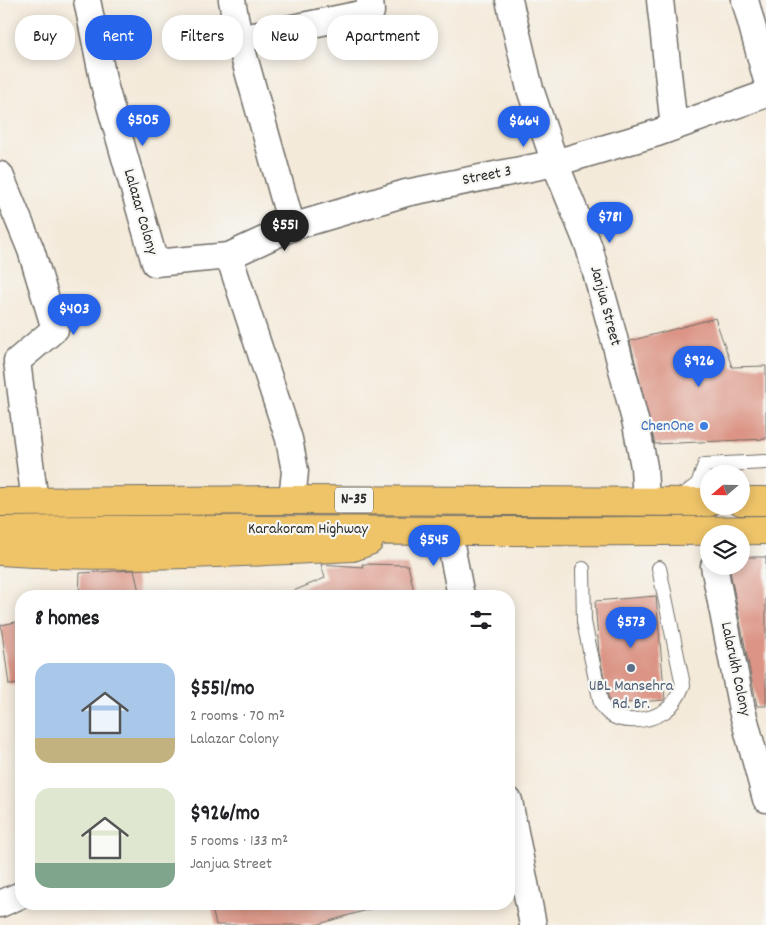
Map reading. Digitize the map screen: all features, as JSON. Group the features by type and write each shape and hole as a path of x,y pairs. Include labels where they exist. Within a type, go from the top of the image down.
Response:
{"highway":[{"path":"160,529 163,500"},
{"name":"Karakoram Highway","path":"0,502 292,500 700,502"},
{"path":"750,501 766,501"},
{"name":"Karakoram Highway","path":"0,531 160,529 448,530 700,535"},
{"path":"0,551 51,554 175,556 353,547 395,530"},
{"name":"Karakoram Highway","path":"750,531 766,530"}],"street":[{"name":"Lalazar Colony","path":"86,0 104,84 155,264 229,256 292,227"},
{"path":"232,0 235,15"},
{"path":"243,38 370,12 370,0"},
{"name":"Janjua Street","path":"510,0 530,89 555,162 589,246 636,424 644,466 657,502"},
{"path":"660,0 674,127"},
{"path":"745,0 766,77"},
{"path":"243,53 292,227"},
{"name":"Street 3","path":"292,227 406,193 555,162 674,127 766,94"},
{"path":"0,175 31,250 55,329 17,361 34,502"},
{"path":"229,256 288,439 295,471 292,500"},
{"path":"448,530 460,590"},
{"name":"Lalarukh Colony","path":"716,575 742,710 766,799"},
{"path":"515,831 534,925"},
{"path":"0,904 15,898"}],"lane":[{"path":"657,502 686,496 698,484 705,465 766,462"},
{"path":"583,569 584,622 601,703 605,712 614,718 648,719 665,711 677,699 683,685 659,568"}],"building":[{"path":"715,318 732,367 766,366 766,439 655,444 630,341"},
{"path":"750,557 766,557 766,706 757,706 731,575 750,575"},
{"path":"321,564 363,567 362,564 408,565 414,590 296,590 325,578"},
{"path":"134,570 139,590 79,590 80,573"},
{"name":"UBL Mansehra Rd. Br.","path":"656,596 665,700 612,704 609,700 599,653 595,601"},
{"path":"15,622 15,684 9,685 1,625"},
{"path":"212,910 367,910 316,925 216,925"}],"place":[{"name":"ChenOne","path":"704,426"},
{"name":"UBL Mansehra Rd. Br.","path":"631,668"}]}
